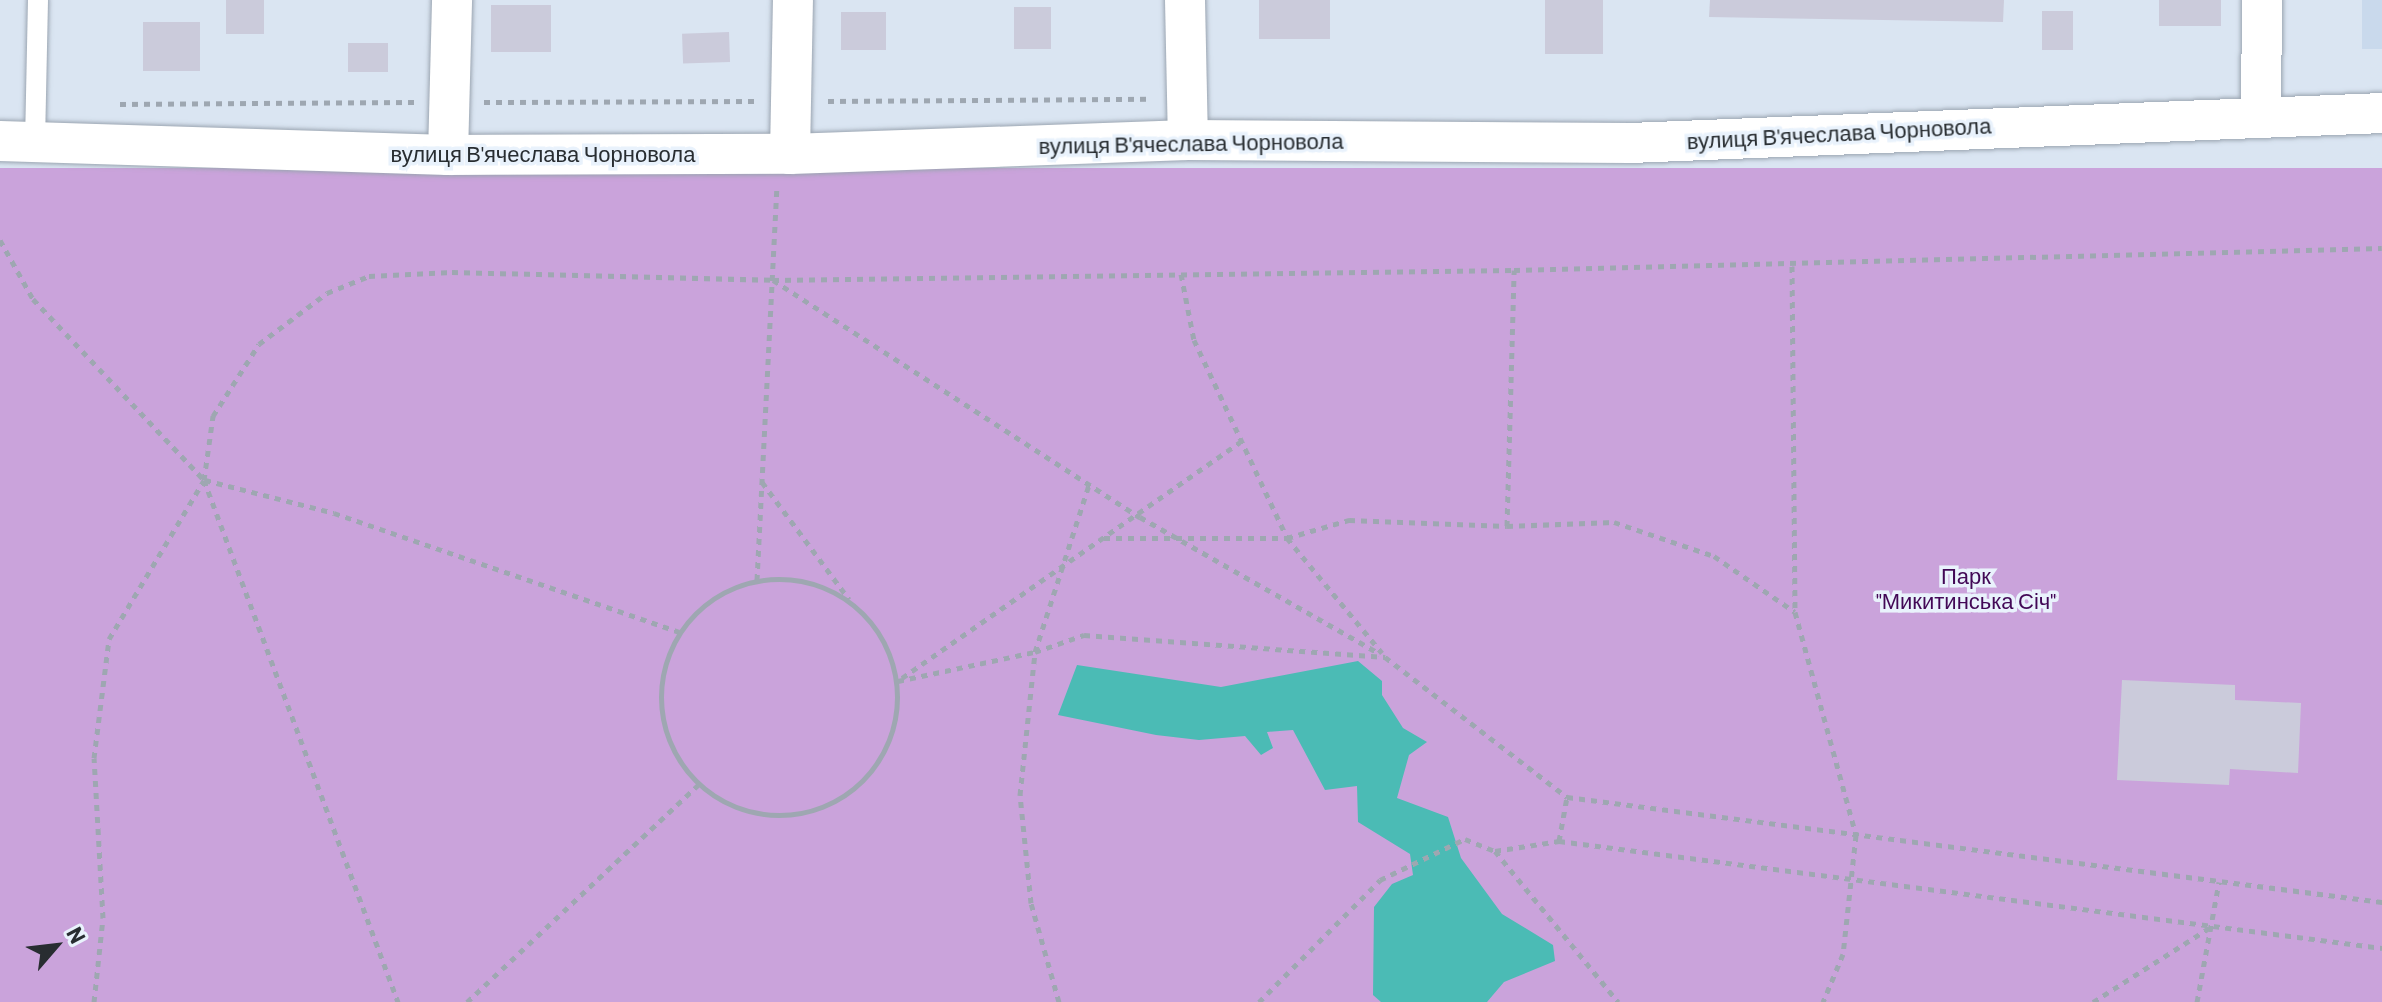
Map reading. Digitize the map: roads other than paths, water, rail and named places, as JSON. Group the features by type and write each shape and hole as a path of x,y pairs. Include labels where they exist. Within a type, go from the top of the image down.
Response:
{"street":[{"path":"448,155 452,102 452,0"},
{"path":"784,170 794,101 793,0"},
{"path":"1185,0 1188,140"},
{"path":"2261,114 2262,0"},
{"name":"вулиця В'ячеслава Чорновола","path":"17,142 448,155 784,170 1188,140 1630,143 2261,114 2382,113"}],"lane":[{"path":"17,142 38,0"}],"park label":[{"name":"Парк \"Микитинська Січ\"","path":"1966,588"}]}
